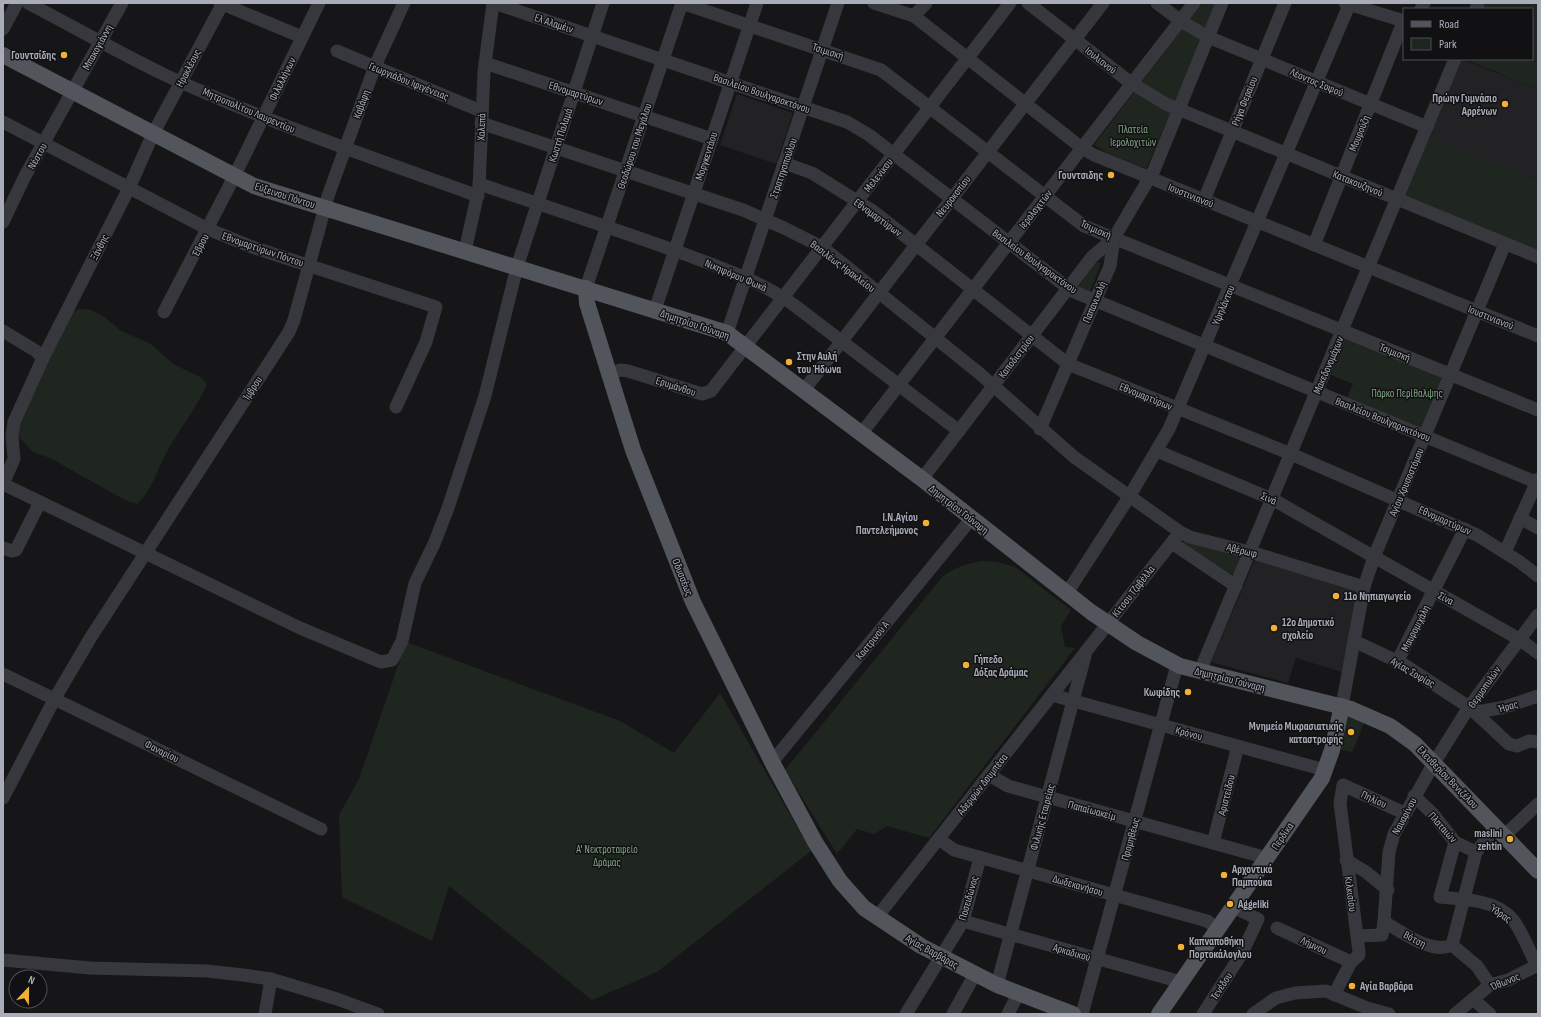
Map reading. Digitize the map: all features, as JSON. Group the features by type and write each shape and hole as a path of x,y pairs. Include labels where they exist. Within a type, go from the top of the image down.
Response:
{"main road":[{"name":"Εύξεινου Πόντου","path":"3,55 234,177 254,186 586,288"},
{"name":"Δημητρίου Γούναρη","path":"586,288 727,333 922,479 1107,624 1136,643 1177,665 1342,706"},
{"name":"Οδυσσέως","path":"586,288 587,303 608,375 643,478 687,589 772,762 820,850"},
{"name":"Ελευθερίου Βενιζέλου","path":"1342,706 1367,715 1390,726 1415,744 1538,871"},
{"name":"Περδίκα","path":"1159,1014 1219,929 1325,770 1342,706"},
{"name":"Αγίας Βαρβάρας","path":"820,850 851,895 877,917 940,957 996,985 1072,1014"}],"street":[{"path":"3,29 16,3"},
{"name":"Μητροπολίτου Λαυρεντίου","path":"28,3 100,42 181,81 263,117 345,148 479,190"},
{"name":"Μπακογιάννη","path":"73,91 122,3"},
{"path":"222,3 302,37"},
{"name":"Ηρακλέους","path":"153,134 222,3"},
{"name":"Φιλελλήνων","path":"234,177 319,3"},
{"name":"Καβάφη","path":"324,208 375,66 404,3"},
{"name":"Ελ Αλαμέιν","path":"494,3 592,36"},
{"name":"Χαλεπά","path":"465,251 479,190 481,117 485,63 494,3"},
{"name":"Κωστή Παλαμά","path":"146,554 300,628 381,662 392,660 402,641 415,583 434,544 448,508 486,392 518,267 603,3"},
{"name":"Τσιμισκή","path":"682,3 881,70 1081,224 1538,410"},
{"name":"Θεοδώρου του Μεγάλου","path":"586,288 682,3"},
{"name":"Μοργκεντάου","path":"655,310 758,3"},
{"name":"Στρατηγοπούλου","path":"727,333 838,3"},
{"name":"Ιουστινιανού","path":"874,3 914,16 1082,148 1102,159 1538,336"},
{"path":"914,16 918,3"},
{"path":"914,16 926,3"},
{"name":"Μελενίκου","path":"746,346 1010,3"},
{"name":"Ιουλιανού","path":"1028,3 1131,84 1178,110"},
{"name":"Νευροκοπίου","path":"804,390 1102,3"},
{"name":"Λέοντος Σοφού","path":"1157,3 1181,21 1208,37 1427,128"},
{"name":"Ιερολοχιτών","path":"861,434 1194,3"},
{"path":"1150,178 1222,3"},
{"name":"Ρήγα Φεραίου","path":"1204,200 1285,3"},
{"path":"1345,3 1350,3 1403,20"},
{"name":"Υψηλάντου","path":"1067,593 1157,452 1178,409 1206,346 1350,3"},
{"name":"Μουρούζη","path":"1314,245 1403,22"},
{"name":"Βασιλείου Βουλγαροκτόνου","path":"592,36 855,126 894,154 1068,288 1094,301 1538,481"},
{"name":"Γεωργιάδου Ιφιγένειας","path":"337,51 375,66 481,117"},
{"name":"Μακεδονομάχων","path":"1200,671 1455,60"},
{"name":"Εθνομαρτύρων","path":"485,63 712,139"},
{"name":"Νέστου","path":"3,222 73,91"},
{"name":"Κατακουζηνού","path":"1178,110 1538,257"},
{"name":"Βασιλέως Ηρακλείου","path":"481,117 556,148 766,219 822,248 879,292 993,386 1040,429 1074,457 1129,497"},
{"name":"Εθνομαρτύρων Πόντου","path":"3,122 208,229 247,245 436,307 426,342 396,407"},
{"name":"Ξάνθης","path":"3,484 14,460 12,436 14,422 43,358 128,188 153,134"},
{"name":"Εθνομαρτύρων","path":"784,163 812,173 858,201 1068,364 1291,454 1465,529 1505,552 1538,576"},
{"name":"Έβρου","path":"164,312 234,177"},
{"name":"Παπανικολή","path":"1040,429 1111,262 1114,238 1150,178"},
{"name":"Νικηφόρου Φωκά","path":"479,190 538,204 675,251 746,278 784,297 959,431"},
{"name":"Ίμβρου","path":"3,798 55,698 91,637 289,332 324,208"},
{"name":"Καποδιστρίου","path":"922,479 1092,257 1114,238"},
{"name":"Αγίου Χρυσοστόμου","path":"1342,706 1364,587 1374,557 1505,244"},
{"path":"3,331 39,353 43,358"},
{"name":"Ερυμάνθου","path":"608,375 620,370 628,371 699,394 706,394 711,391 746,346"},
{"name":"Σινά","path":"1157,452 1272,499 1374,557"},
{"path":"1505,552 1538,481"},
{"path":"3,484 146,554"},
{"name":"Αβέρωφ","path":"1129,497 1180,532 1190,537 1250,552 1364,587"},
{"path":"3,548 12,551 16,550 40,502"},
{"name":"Καστρινού Α","path":"772,762 972,518"},
{"path":"1520,518 1538,528"},
{"name":"Μαυρομιχάλη","path":"1397,662 1465,529"},
{"name":"Κίτσου Τζαβέλλα","path":"1087,650 1180,532"},
{"path":"1172,543 1236,586"},
{"name":"Σίνα","path":"1374,557 1519,639"},
{"name":"Θερμοπυλών","path":"1434,763 1473,710 1519,639 1538,615"},
{"path":"1519,639 1538,653"},
{"name":"Αγίας Σοφίας","path":"1354,641 1397,662 1473,710 1513,746 1519,746 1529,741 1538,742"},
{"name":"Αδερφών Δουμπέσα","path":"877,917 1087,650"},
{"name":"Φιλικής Εταιρείας","path":"996,985 1087,650"},
{"name":"Προμηθέως","path":"1082,1014 1177,665"},
{"name":"Φαναρίου","path":"3,674 55,698 321,829"},
{"name":"Κρόνου","path":"1052,695 1325,770"},
{"name":"Ήρας","path":"1473,710 1509,706 1538,696"},
{"name":"Αριστείδου","path":"1213,843 1238,746"},
{"name":"Ναυαρίνου","path":"1384,922 1388,890 1390,845 1404,813 1434,763"},
{"name":"Παπαϊωακείμ","path":"990,775 1008,786 1267,858"},
{"name":"Πηλίου","path":"1343,785 1404,813"},
{"name":"Κιλκισίου","path":"1334,995 1351,962 1359,955 1340,803 1343,785"},
{"name":"Πλαταιών","path":"1414,796 1433,814 1455,842 1476,852"},
{"path":"1490,985 1477,966 1452,945 1463,900 1476,852 1500,831 1538,804"},
{"name":"Δωδεκανήσου","path":"939,839 951,848 980,858 1207,921 1219,929"},
{"name":"Ύδρας","path":"1455,842 1440,897 1491,905 1512,919 1519,929 1537,966"},
{"name":"Ποσειδώνος","path":"906,1014 963,921 980,858"},
{"path":"1346,860 1366,872 1388,890"},
{"name":"Τενέδου","path":"1203,1014 1242,952 1258,919 1233,907"},
{"name":"Αρκαδικού","path":"963,921 1097,960 1181,982"},
{"path":"1357,936 1382,935 1384,922"},
{"name":"Βότση","path":"1384,922 1429,946 1441,949 1452,945"},
{"name":"Λήμνου","path":"1277,928 1351,962"},
{"path":"3,960 90,968 207,971 271,979 337,999 378,1014"},
{"name":"Όθωνος","path":"1473,998 1490,985 1508,980 1537,966"},
{"path":"953,1014 975,974"},
{"path":"265,1014 271,979"},
{"path":"1253,1014 1273,1000 1295,993 1326,991 1367,1008 1389,1014"},
{"path":"1008,1014 1018,994"},
{"path":"1455,1014 1473,998 1490,1014"}],"shaded area":[{"path":"1461,60 1538,89 1538,181 1428,137"},
{"path":"737,94 793,113 776,164 720,145"},
{"path":"1256,557 1358,589 1342,672 1296,658 1288,683 1211,662"}],"green space":[{"name":"Πλατεία Ιερολοχιτών","path":"1202,3 1217,3 1146,169 1105,152 1094,145"},
{"path":"1484,3 1538,3 1538,89 1466,60 1533,60 1533,8 1482,8"},
{"path":"1428,136 1538,181 1538,251 1405,196"},
{"path":"1096,262 1101,263 1090,292 1078,287"},
{"path":"79,309 91,310 103,316 121,331 151,344 173,364 202,378 207,384 198,402 166,453 147,493 137,504 125,500 50,458 33,452 18,436 21,413 71,313"},
{"name":"Πάρκο Περίθαλψης","path":"1346,338 1443,379 1422,429 1347,398 1353,384 1331,375"},
{"path":"1182,542 1242,555 1237,572 1233,574 1228,573"},
{"name":"Γήπεδο Δόξας Δράμας","path":"981,561 997,562 1015,567 1071,610 1061,626 1065,647 1075,648 929,838 887,826 874,834 857,829 837,854 785,770 942,577 961,566"},
{"name":"Α' Νεκτροταφείο Δράμας","path":"406,642 620,721 674,753 720,693 811,851 657,972 592,1000 449,886 432,941 342,897 339,815 359,779"},
{"path":"1345,715 1365,721 1352,752 1337,749"}],"place":[{"name":"Γουντσίδης","path":"64,55"},
{"name":"Πρώην Γυμνάσιο Αρρένων","path":"1505,104"},
{"name":"Γουντσιδης","path":"1111,175"},
{"name":"Στην Αυλή του Ήδωνα","path":"789,362"},
{"name":"Ι.Ν.Αγίου Παντελεήμονος","path":"926,523"},
{"name":"11ο Νηπιαγωγείο","path":"1336,596"},
{"name":"12ο Δημοτικό σχολείο","path":"1274,628"},
{"name":"Γήπεδο Δόξας Δράμας","path":"966,665"},
{"name":"Κωφίδης","path":"1188,692"},
{"name":"Μνημείο Μικρασιατικής καταστροφής","path":"1351,732"},
{"name":"maslini zehtin","path":"1510,839"},
{"name":"Αρχοντικό Παμπούκα","path":"1224,875"},
{"name":"Aggeliki","path":"1230,904"},
{"name":"Καπναποθήκη Πορτοκάλογλου","path":"1181,947"},
{"name":"Αγία Βαρβάρα","path":"1352,986"}]}
